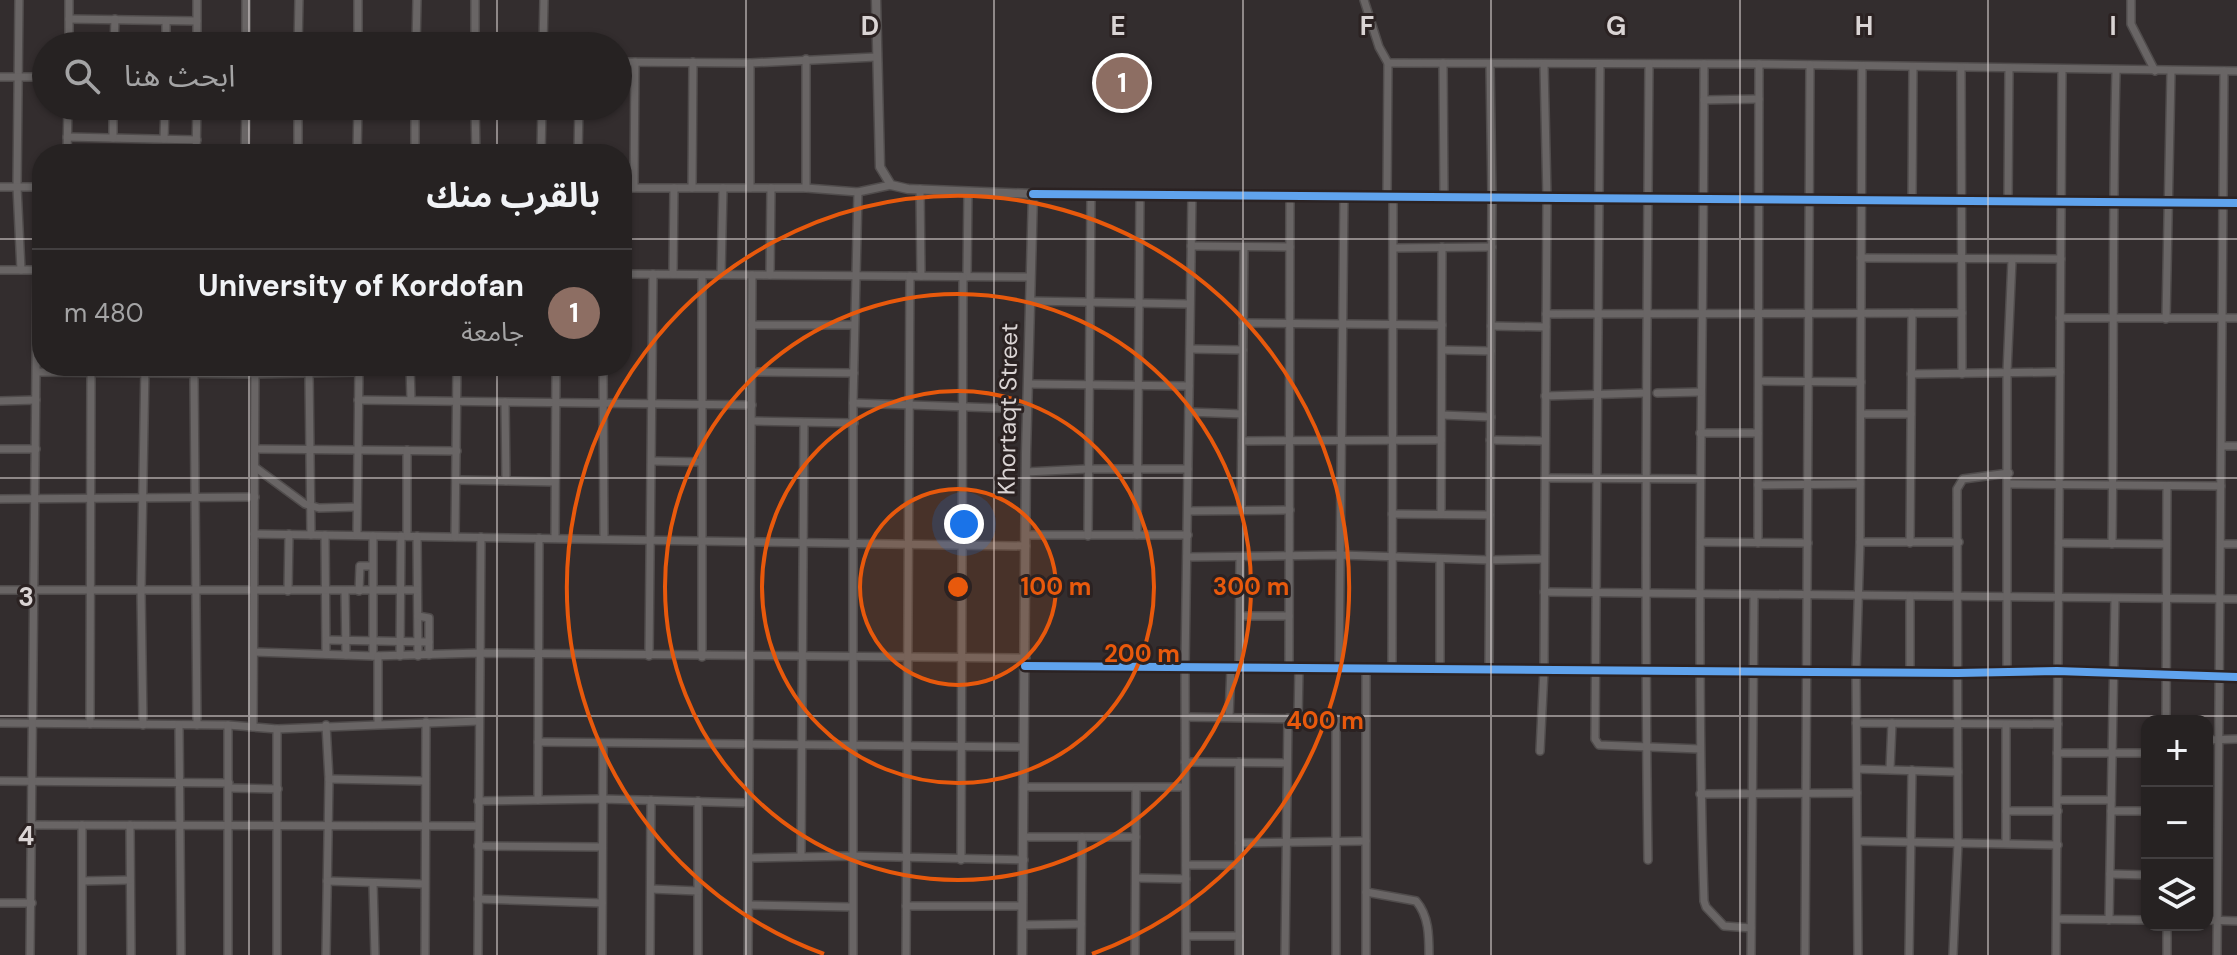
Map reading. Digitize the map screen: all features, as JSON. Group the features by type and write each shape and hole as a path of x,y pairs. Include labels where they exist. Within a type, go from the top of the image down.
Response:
{"street":[{"path":"19,0 17,187 21,270"},
{"path":"69,0 69,32"},
{"path":"197,0 197,32"},
{"path":"246,0 246,32"},
{"path":"298,32 299,0"},
{"path":"358,0 358,32"},
{"path":"416,32 417,0"},
{"path":"475,0 475,32"},
{"path":"543,32 544,0"},
{"path":"876,0 880,167 891,185"},
{"path":"1364,0 1379,47 1388,63 1394,248 1392,669"},
{"path":"2131,0 2131,24 2155,71"},
{"path":"69,19 197,21"},
{"path":"115,19 115,32"},
{"path":"166,21 166,32"},
{"path":"876,57 750,63 635,62 634,188 806,188 858,192 891,185 968,192 1091,195 2237,203"},
{"path":"806,59 806,188"},
{"path":"692,188 693,62"},
{"path":"750,63 750,188"},
{"path":"1388,63 1759,64 2237,71"},
{"path":"1443,63 1444,197"},
{"path":"1489,668 1490,64"},
{"path":"1648,860 1645,670 1646,479 1650,393 1646,312 1649,64"},
{"path":"1704,64 1700,794 1705,906 1724,926 1751,928"},
{"path":"1758,543 1759,64"},
{"path":"1540,751 1544,670 1547,198 1544,65"},
{"path":"1600,65 1596,743 1700,749"},
{"path":"1805,955 1810,65"},
{"path":"1858,955 1856,672 1860,542 1862,66"},
{"path":"1912,201 1913,67"},
{"path":"1961,68 1962,374"},
{"path":"2008,202 2009,69"},
{"path":"2056,955 2062,70"},
{"path":"2112,544 2116,71"},
{"path":"2166,319 2171,71"},
{"path":"2217,955 2224,71"},
{"path":"0,77 32,77"},
{"path":"1704,100 1759,99"},
{"path":"67,144 68,120"},
{"path":"113,120 113,138"},
{"path":"164,139 165,120"},
{"path":"197,120 197,144"},
{"path":"245,144 246,120"},
{"path":"298,120 298,144"},
{"path":"357,144 358,120"},
{"path":"415,120 415,144"},
{"path":"475,120 476,144"},
{"path":"541,144 542,120"},
{"path":"578,144 579,120"},
{"path":"67,137 197,140"},
{"path":"0,187 32,187"},
{"path":"673,274 674,188"},
{"path":"721,275 723,188"},
{"path":"770,275 771,188"},
{"path":"920,189 921,276"},
{"path":"853,955 853,403 858,192"},
{"path":"961,860 961,407 968,192"},
{"name":"Khortaqt Street","path":"1022,955 1026,472 1033,194"},
{"path":"1088,536 1091,195"},
{"path":"1137,535 1140,195"},
{"path":"1186,955 1184,787 1192,195"},
{"path":"1289,669 1290,195"},
{"path":"1339,668 1344,196"},
{"path":"1191,246 1290,247"},
{"path":"1241,511 1244,247"},
{"path":"1441,514 1442,247"},
{"path":"1394,248 1492,247"},
{"path":"1861,258 2061,259"},
{"path":"2007,671 2007,372 2012,260"},
{"path":"0,270 32,270"},
{"path":"632,274 1030,277"},
{"path":"649,656 653,274"},
{"path":"702,275 702,657"},
{"path":"748,955 752,275"},
{"path":"906,955 910,276"},
{"path":"1030,301 1190,304"},
{"path":"1910,543 1912,313"},
{"path":"1546,314 1962,313"},
{"path":"2060,318 2237,318"},
{"path":"1243,323 1442,325"},
{"path":"752,325 854,325"},
{"path":"1491,326 1546,327"},
{"path":"1190,349 1243,350"},
{"path":"1443,350 1491,351"},
{"path":"752,372 854,373"},
{"path":"1911,374 2060,372"},
{"path":"30,955 37,376"},
{"path":"90,724 91,376"},
{"path":"143,725 141,591 145,376"},
{"path":"194,376 197,725"},
{"path":"253,727 255,376"},
{"path":"309,376 311,535"},
{"path":"357,535 359,376"},
{"path":"410,376 411,400"},
{"path":"455,537 457,376"},
{"path":"555,538 556,376"},
{"path":"603,376 604,539"},
{"path":"1759,381 1861,382"},
{"path":"1028,384 1189,386"},
{"path":"1545,396 1701,392"},
{"path":"0,401 36,400"},
{"path":"358,400 752,405"},
{"path":"505,402 506,481"},
{"path":"853,403 1027,409"},
{"path":"1189,412 1242,414"},
{"path":"1861,414 1911,414"},
{"path":"1442,415 1491,417"},
{"path":"752,421 854,423"},
{"path":"801,857 804,423"},
{"path":"1700,433 1758,433"},
{"path":"1242,441 1441,440"},
{"path":"1490,440 1545,441"},
{"path":"2222,446 2237,446"},
{"path":"0,449 36,449"},
{"path":"256,449 457,451"},
{"path":"400,656 399,591 407,450"},
{"path":"652,461 700,462"},
{"path":"256,468 273,483 311,507 357,507"},
{"path":"1026,472 1188,469"},
{"path":"1953,955 1958,843 1957,489 1963,479 2009,473"},
{"path":"1545,478 1700,479"},
{"path":"456,480 555,482"},
{"path":"1758,485 1860,484"},
{"path":"2009,484 2221,486"},
{"path":"2166,715 2167,486"},
{"path":"0,499 255,497"},
{"path":"1188,511 1290,510"},
{"path":"1392,514 1490,515"},
{"path":"254,534 1026,546"},
{"path":"288,591 289,534"},
{"path":"325,535 326,654"},
{"path":"1026,535 1188,535"},
{"path":"373,536 373,640 378,724"},
{"path":"417,536 418,656"},
{"path":"478,955 481,537"},
{"path":"538,800 539,538"},
{"path":"1701,542 1808,543"},
{"path":"1860,542 1959,542"},
{"path":"2059,543 2166,544"},
{"path":"2221,544 2237,544"},
{"path":"1187,557 1341,555 1544,559"},
{"path":"1229,717 1240,616 1240,557"},
{"path":"1440,559 1440,669"},
{"path":"359,591 360,566 372,566"},
{"path":"0,590 417,590"},
{"path":"345,591 346,655"},
{"path":"1544,592 2237,599"},
{"path":"1751,955 1754,595"},
{"path":"1910,596 1910,673"},
{"path":"2109,920 2115,599"},
{"path":"326,614 345,614"},
{"path":"418,616 429,618 429,655"},
{"path":"1240,616 1289,616"},
{"path":"327,640 429,642"},
{"path":"254,652 376,656 480,653 702,657 907,655 1026,662 1289,669 2057,671 2237,677"},
{"path":"1298,719 1299,669"},
{"path":"1366,669 1366,955"},
{"path":"1185,717 1366,720"},
{"path":"1285,955 1288,718"},
{"path":"1336,719 1336,955"},
{"path":"0,723 228,725 277,729 479,721"},
{"path":"425,955 426,722"},
{"path":"1856,723 2058,724"},
{"path":"1890,769 1892,723"},
{"path":"179,725 181,955"},
{"path":"228,725 228,955"},
{"path":"326,725 329,779 326,955"},
{"path":"2006,725 2006,843"},
{"path":"277,729 277,955"},
{"path":"2213,740 2237,739"},
{"path":"538,742 1023,747"},
{"path":"602,955 603,743"},
{"path":"2057,753 2141,753"},
{"path":"1185,762 1286,763"},
{"path":"1239,762 1239,955"},
{"path":"1857,769 1958,772"},
{"path":"1909,955 1912,770"},
{"path":"329,779 424,781"},
{"path":"0,781 178,783 278,789"},
{"path":"1023,787 1184,787"},
{"path":"1135,955 1136,789"},
{"path":"1700,794 1857,793"},
{"path":"478,801 602,799 747,803"},
{"path":"650,955 651,800"},
{"path":"2058,800 2111,800"},
{"path":"698,801 698,955"},
{"path":"2006,811 2058,811"},
{"path":"2111,811 2141,811"},
{"path":"2213,812 2219,812"},
{"path":"32,825 478,826"},
{"path":"82,825 82,955"},
{"path":"130,825 131,955"},
{"path":"1023,837 1136,837"},
{"path":"1081,955 1082,837"},
{"path":"1239,843 1366,841"},
{"path":"1858,841 2058,845"},
{"path":"478,846 601,847"},
{"path":"749,858 852,856 1024,860"},
{"path":"1186,865 1239,865"},
{"path":"2110,874 2141,875"},
{"path":"2213,877 2218,877"},
{"path":"1136,878 1186,879"},
{"path":"83,881 130,880"},
{"path":"327,881 424,884"},
{"path":"373,883 375,955"},
{"path":"651,889 698,891"},
{"path":"1366,892 1416,901 1428,928 1429,955"},
{"path":"478,899 602,903"},
{"path":"0,903 32,903"},
{"path":"749,905 852,907"},
{"path":"906,906 1022,906"},
{"path":"2057,919 2141,920"},
{"path":"2213,920 2237,921"},
{"path":"1023,925 1081,924"},
{"path":"2167,931 2167,955"},
{"path":"1187,936 1239,936"}],"cycle path":[{"path":"1033,194 2237,203"},
{"path":"1025,666 1958,673 2057,671 2237,677"}],"place":[{"name":"University of Kordofan","path":"1122,83"}]}
